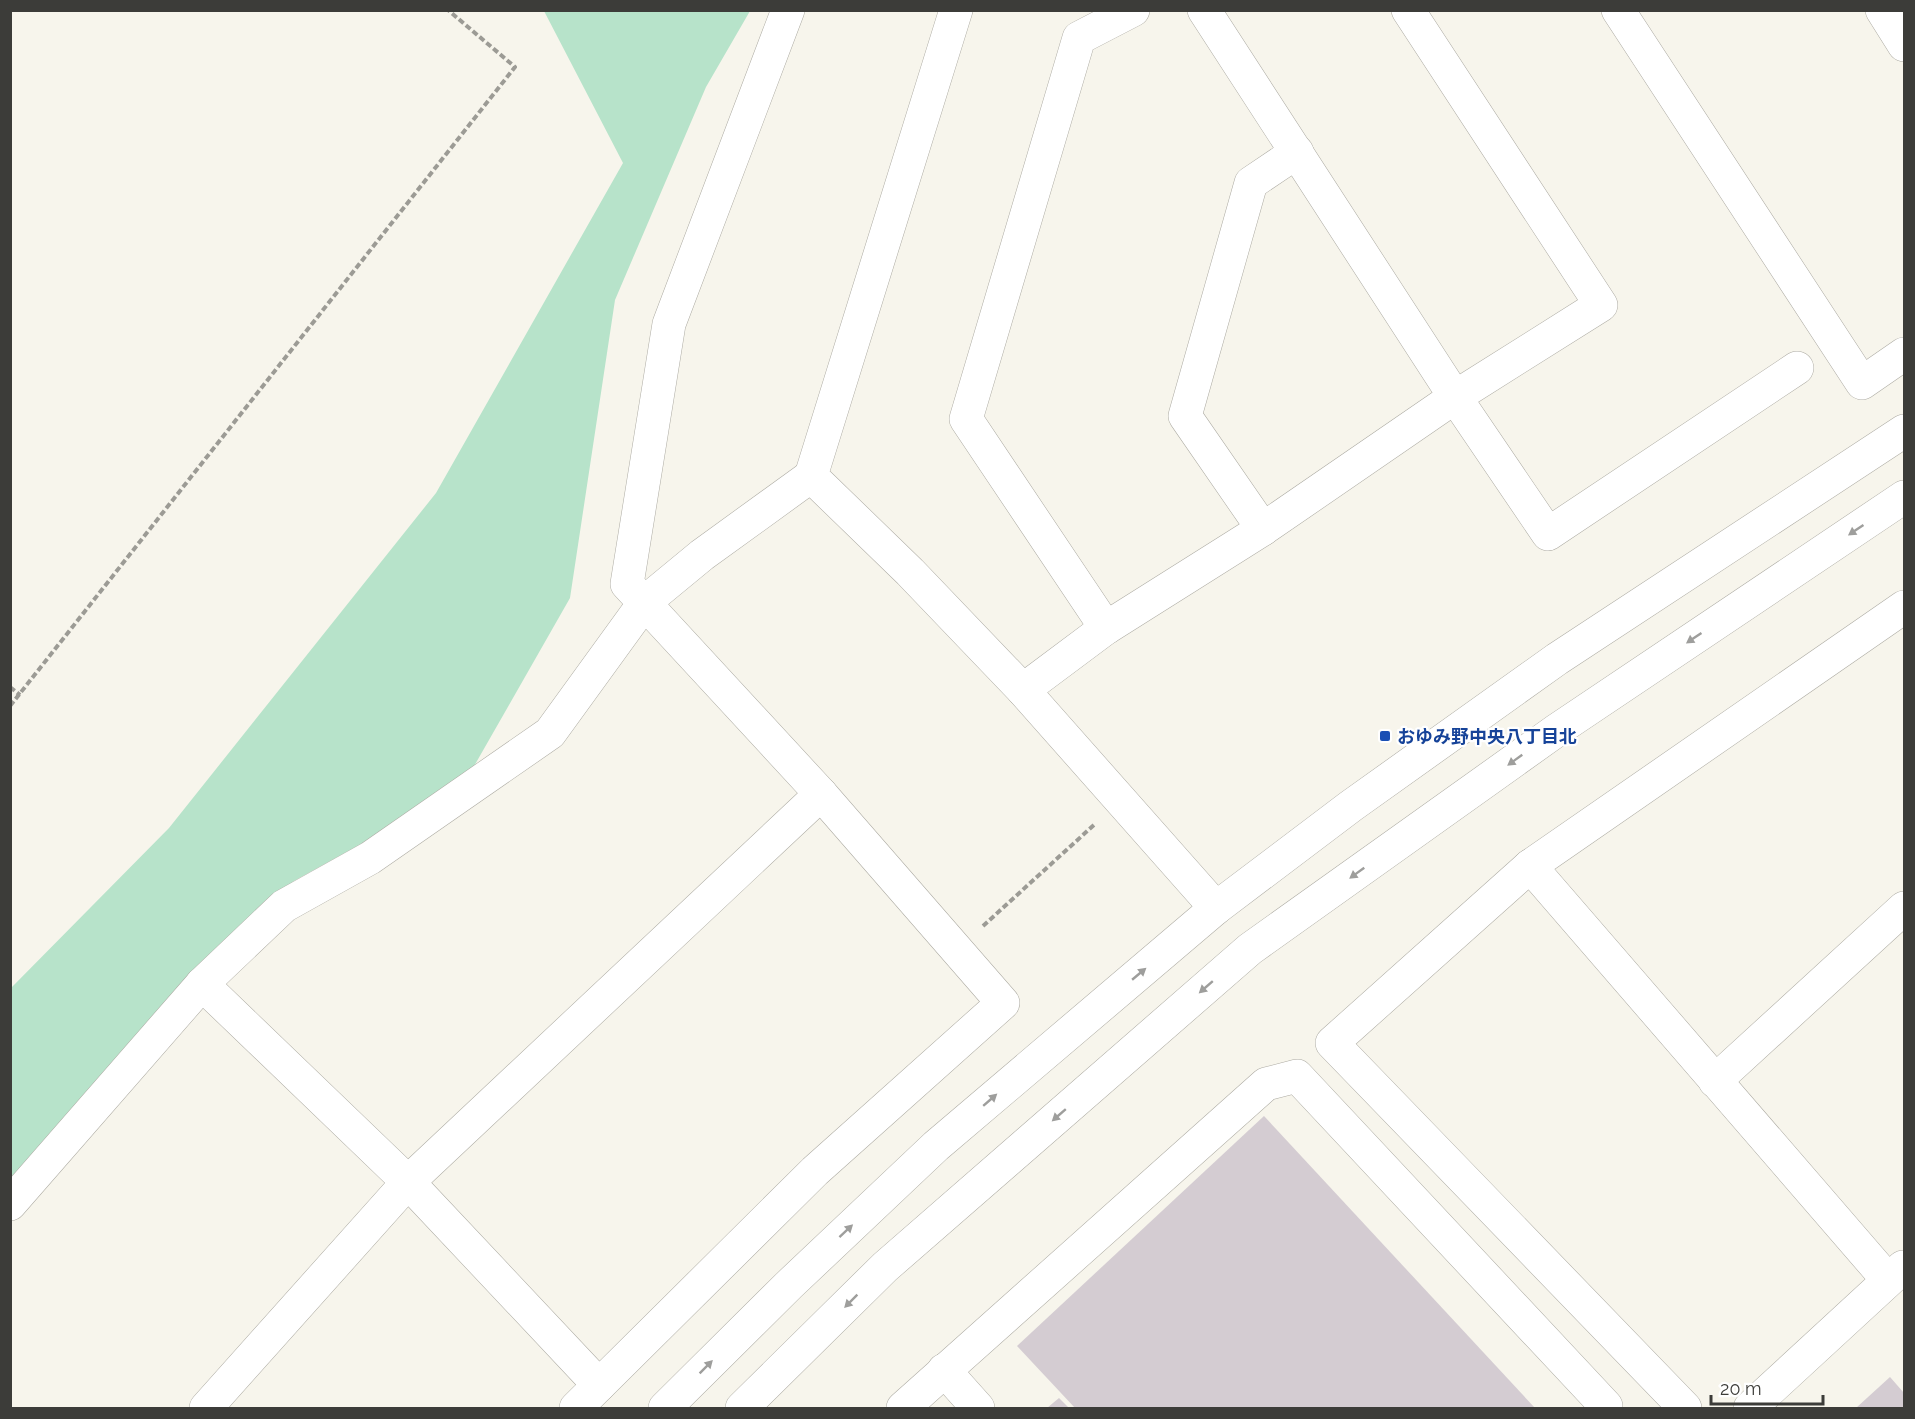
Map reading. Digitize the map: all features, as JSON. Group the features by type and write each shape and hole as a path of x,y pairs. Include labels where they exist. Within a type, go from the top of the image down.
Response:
{"street":[{"path":"576,1408 815,1171 1003,1003 821,794 627,584 669,324 788,10"},
{"path":"10,1204 202,984 284,906 370,858 550,733 645,602 702,555 811,476 956,10"},
{"path":"1106,628 966,419 1079,38 1132,10"},
{"path":"1204,10 1455,397 1548,534 1797,368"},
{"path":"1023,690 1106,628 1263,530 1455,397 1601,305 1408,10"},
{"path":"1618,10 1862,383 1905,354"},
{"path":"1882,10 1905,45"},
{"path":"1263,530 1185,416 1251,183 1297,152"},
{"path":"665,1408 789,1285 936,1146 1216,909 1351,806 1557,659 1905,431"},
{"path":"811,476 910,572 1023,690 1216,909"},
{"path":"742,1408 885,1267 1250,949 1557,729 1905,497"},
{"path":"1685,1408 1332,1043 1530,866 1905,607"},
{"path":"206,1408 408,1182 821,794"},
{"path":"1530,866 1715,1081 1896,1273 1750,1408"},
{"path":"1715,1081 1905,908"},
{"path":"202,984 408,1182 599,1385"},
{"path":"903,1408 1266,1084 1297,1076 1606,1406 1605,1408"},
{"path":"944,1371 978,1408"}],"path":[{"path":"10,706 515,67 448,10"},
{"path":"10,687 20,694"},
{"path":"957,950 1120,801"}],"green space":[{"path":"544,11 750,11 706,87 615,300 570,598 461,789 294,881 62,1130 11,1179 11,988 169,828 436,493 623,163"}],"building":[{"path":"1264,1116 1535,1408 1075,1408 1017,1346"},
{"path":"1890,1377 1904,1393 1904,1408 1856,1408"},
{"path":"1059,1398 1069,1408 1047,1408"}],"place":[{"name":"おゆみ野中央八丁目北","path":"1385,736"}]}
